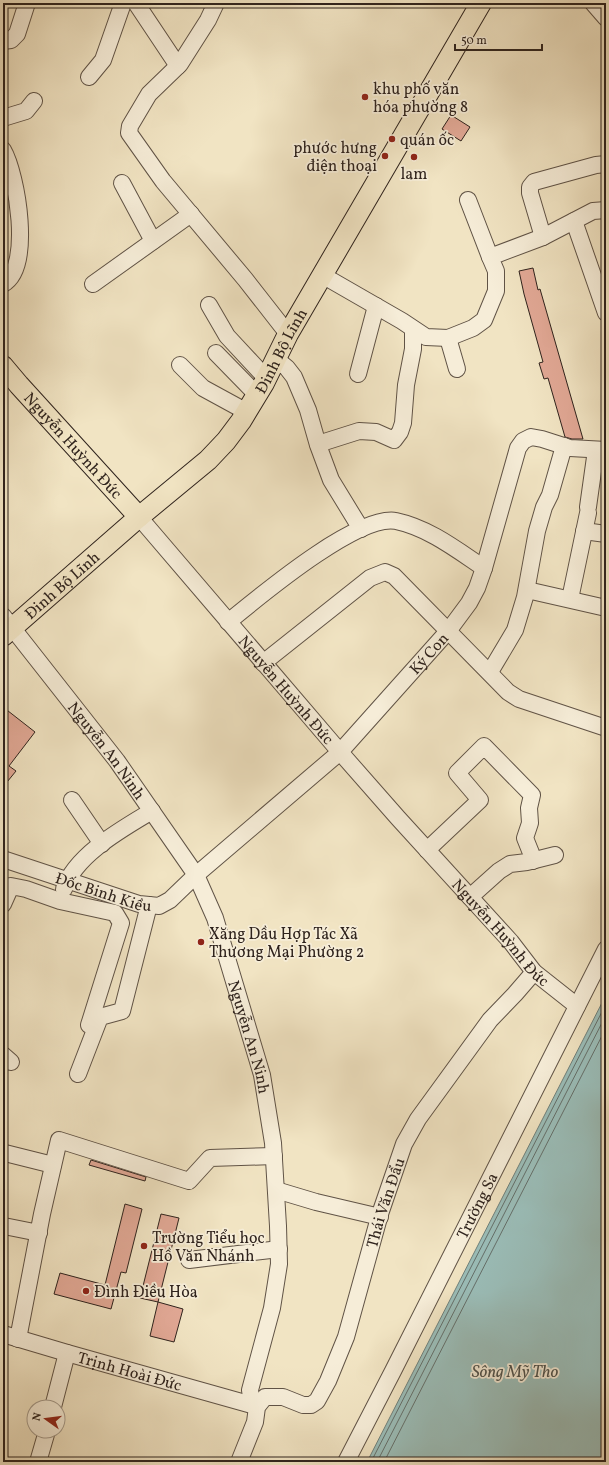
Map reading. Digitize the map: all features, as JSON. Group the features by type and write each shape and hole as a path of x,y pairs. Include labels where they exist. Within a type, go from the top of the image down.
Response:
{"main road":[{"name":"Đinh Bộ Lĩnh","path":"6,626 208,460 226,441 247,412 288,334 481,3"},
{"name":"Nguyễn Huỳnh Đức","path":"3,366 139,517"}],"street":[{"path":"3,41 11,40 17,34 27,3"},
{"path":"89,77 103,60 123,3"},
{"path":"136,3 178,66"},
{"path":"216,3 208,20 178,66 149,94 130,126 129,133 162,181 191,214 288,334"},
{"path":"593,3 606,18"},
{"path":"3,118 26,111 34,101"},
{"path":"3,150 14,178 21,239 17,263 6,282 3,284"},
{"path":"543,237 530,193 530,187 534,182 596,165 606,164"},
{"path":"122,183 153,241"},
{"path":"322,275 426,336 448,338 473,328 484,320 496,291 496,272 468,200"},
{"path":"490,257 543,237 593,211 606,210"},
{"path":"93,284 191,214"},
{"path":"574,221 600,277 606,313"},
{"path":"209,306 227,336 262,386"},
{"path":"358,374 376,306"},
{"path":"318,444 359,431 376,432 394,440 400,432 403,423 406,385 413,349 412,329"},
{"path":"448,338 457,368"},
{"path":"216,353 262,386"},
{"path":"276,359 294,377 308,410 331,480 361,529"},
{"path":"180,365 203,388 247,412"},
{"name":"Ký Con","path":"196,875 340,752 449,630 469,603 477,588 518,448 523,441 531,437 570,448 601,450"},
{"path":"490,672 515,630 527,590 537,532 544,507 550,495 564,446"},
{"path":"570,599 601,450"},
{"name":"Nguyễn Huỳnh Đức","path":"139,517 340,752 511,942 534,972 577,1006"},
{"path":"228,622 294,570 352,532 384,521 395,521 428,532 484,568"},
{"path":"584,531 606,534"},
{"path":"263,663 370,578 385,572 394,576 449,630 508,692 519,699 606,728"},
{"path":"527,590 606,608"},
{"name":"Nguyễn An Ninh","path":"6,626 117,761 196,875 215,918 262,1076 273,1143 279,1264 272,1308 250,1390 255,1406 255,1422 238,1462"},
{"path":"427,850 480,800 457,773 484,746 532,795 529,808 530,823 525,838 532,861"},
{"path":"72,800 102,844"},
{"path":"60,901 67,880 78,864 117,832 152,811"},
{"path":"470,897 499,871 510,864 555,856"},
{"name":"Đốc Binh Kiều","path":"3,859 139,904 159,906 170,900 196,875"},
{"path":"17,887 25,867"},
{"path":"3,904 11,886 26,889 60,901 115,914 121,923 90,1025"},
{"path":"78,1074 100,1016 122,1011 149,905"},
{"name":"Trường Sa","path":"346,1462 606,949"},
{"name":"Thái Văn Đẩu","path":"255,1406 265,1397 269,1396 283,1397 303,1405 311,1405 317,1402 328,1381 346,1337 380,1218 404,1144 418,1119 490,1020 534,972"},
{"path":"10,1336 39,1233 59,1140 189,1181 210,1158 274,1156"},
{"path":"5,1153 53,1165"},
{"path":"276,1190 380,1218"},
{"path":"4,1226 39,1233"},
{"path":"189,1260 279,1249"},
{"name":"Trịnh Hoài Đức","path":"10,1336 255,1406"},
{"path":"55,1399 67,1353"},
{"path":"38,1462 45,1439"}],"water":[{"name":"Sông Mỹ Tho","path":"606,995 606,1462 367,1462"}],"building":[{"path":"451,115 470,127 461,141 442,129"},
{"path":"533,268 538,290 540,289 583,439 572,439 565,437 548,378 544,379 539,363 543,362 519,271"},
{"path":"3,707 35,732 9,766 16,771 3,787"},
{"path":"91,1160 146,1177 145,1181 89,1165"},
{"path":"125,1204 142,1209 126,1273 121,1272 111,1309 54,1294 60,1273 105,1285"},
{"path":"161,1214 179,1218 158,1302 140,1298"},
{"path":"158,1302 183,1309 174,1342 150,1336"}],"place":[{"name":"khu phố văn hóa phường 8","path":"365,97"},
{"name":"quán ốc","path":"392,139"},
{"name":"phước hưng điện thoại","path":"385,156"},
{"name":"lam","path":"414,157"},
{"name":"Xăng Dầu Hợp Tác Xã Thương Mại Phường 2","path":"201,942"},
{"name":"Trường Tiểu học Hồ Văn Nhánh","path":"144,1246"},
{"name":"Đình Điều Hòa","path":"86,1291"}]}
